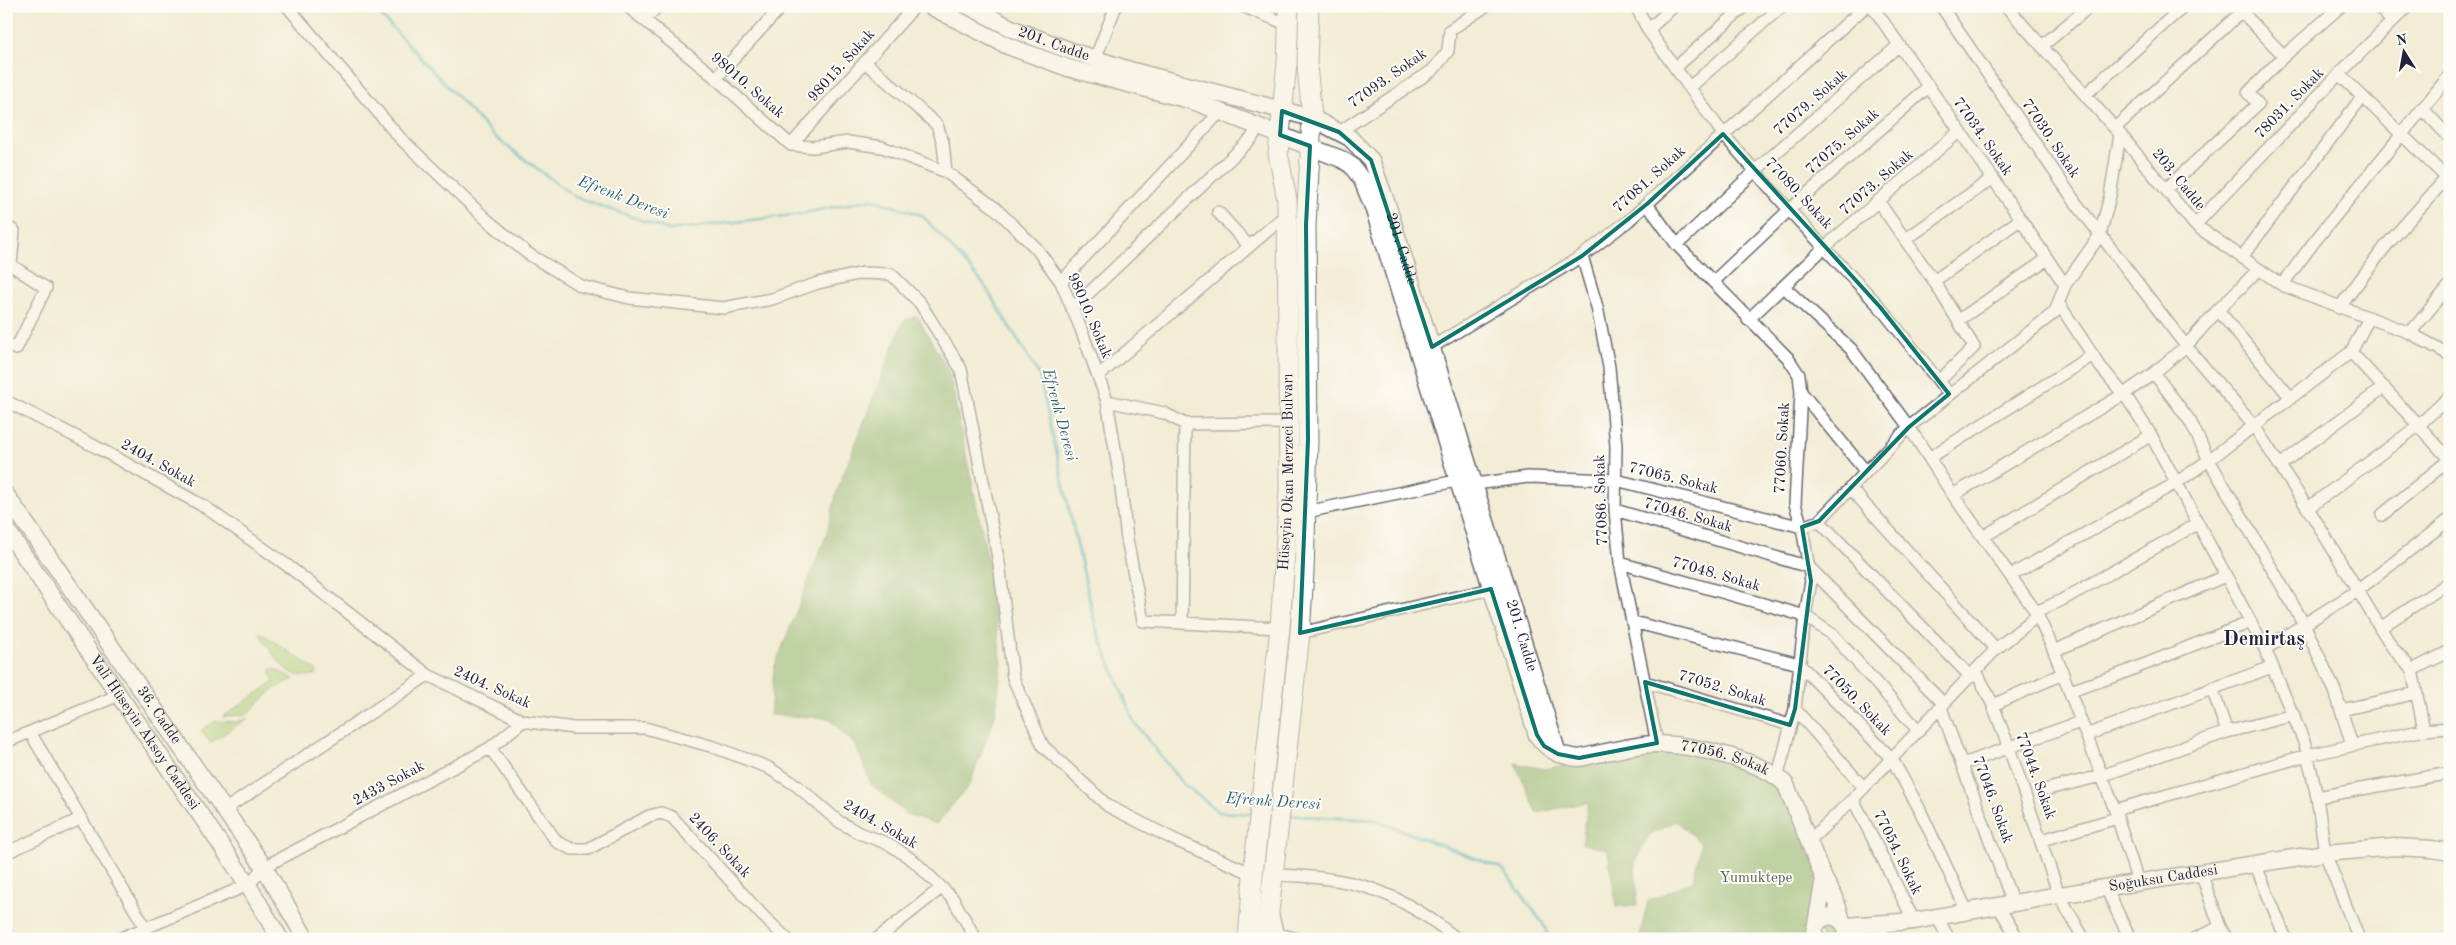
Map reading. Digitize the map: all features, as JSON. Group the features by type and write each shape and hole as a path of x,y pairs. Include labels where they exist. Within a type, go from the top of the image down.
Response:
{"main road":[{"name":"Hüseyin Okan Merzeci Bulvarı","path":"1248,939 1253,869 1300,633 1308,440 1306,225 1312,118 1307,65 1309,6"},
{"name":"Hüseyin Okan Merzeci Bulvarı","path":"1274,937 1269,904 1273,869 1280,628 1289,492 1287,200 1278,153 1289,16"}],"street":[{"path":"286,6 400,138 486,220 527,253 581,286 629,298 723,308 772,299 818,283 863,273 891,274 920,303 961,369 999,563 1013,678 1043,746 1108,806 1177,841 1253,869"},
{"name":"98010. Sokak","path":"627,6 716,78 792,145 813,147 848,142 882,147 946,172 995,208 1036,248 1061,282 1107,401 1120,479 1127,540 1143,621 1182,623"},
{"path":"644,20 658,6"},
{"path":"716,78 782,6"},
{"name":"98015. Sokak","path":"792,145 915,6"},
{"name":"201. Cadde","path":"930,6 1008,46 1068,68 1193,101 1221,111 1258,128 1310,146 1351,165 1362,180 1532,724 1544,746 1558,754"},
{"name":"201. Cadde","path":"968,6 1014,29 1133,71 1312,118 1350,138 1371,160 1475,484 1558,754"},
{"path":"1095,58 1116,6"},
{"path":"1242,6 1289,16"},
{"name":"77093. Sokak","path":"1339,132 1433,70 1448,51 1450,30 1486,6"},
{"name":"77080. Sokak","path":"1636,6 1648,30 1723,134 1789,210 1826,246 1880,307 1950,394"},
{"path":"1648,30 1674,6"},
{"path":"1675,68 1745,6"},
{"path":"1689,88 1782,6"},
{"name":"77081. Sokak","path":"1432,348 1582,256 1647,204 1866,6"},
{"name":"77034. Sokak","path":"1872,6 1993,178 2065,286"},
{"name":"77030. Sokak","path":"1941,6 2076,203 2186,346 2254,426 2308,508 2380,628 2412,670"},
{"path":"2042,46 2090,6"},
{"path":"2086,94 2184,6"},
{"path":"2166,189 2258,104 2248,93 2284,56 2341,6"},
{"path":"2378,6 2392,22"},
{"name":"78031. Sokak","path":"2195,225 2339,74 2408,6"},
{"name":"203. Cadde","path":"2010,8 2118,131 2195,225 2282,285 2339,308 2410,333 2450,355"},
{"path":"1802,527 1819,520 1909,427 2056,312 2065,286 2100,235 2110,196 2118,131 2245,9 2284,56"},
{"name":"77079. Sokak","path":"1677,245 1755,171 1899,45"},
{"path":"866,62 937,125 943,143 946,172"},
{"path":"2339,74 2400,135 2448,178 2385,247 2339,308"},
{"path":"2282,285 2314,242 2450,75"},
{"name":"77075. Sokak","path":"1713,282 1789,210 1928,87"},
{"path":"2242,257 2362,97"},
{"path":"2422,108 2450,138"},
{"path":"1061,282 1221,111"},
{"path":"1072,309 1251,139 1258,128"},
{"name":"77073. Sokak","path":"1748,320 1826,246 1960,131"},
{"path":"1906,239 1993,178"},
{"path":"1878,201 1934,281 1974,347 1939,381"},
{"name":"77060. Sokak","path":"1647,204 1677,245 1748,320 1788,358 1799,375 1801,392 1795,504 1802,527 1812,582 1804,616 1795,709 1778,775"},
{"path":"1218,212 1248,246"},
{"path":"1098,376 1287,214"},
{"path":"1934,281 2021,219"},
{"path":"6,226 14,231 9,263 46,288 16,349 6,344"},
{"name":"77086. Sokak","path":"1582,256 1597,307 1609,366 1616,446 1615,510 1620,563 1657,744"},
{"path":"1959,320 2047,258"},
{"path":"1953,495 2124,394 2154,373 2186,346 2218,310 2259,269"},
{"path":"2410,333 2450,285"},
{"path":"1784,287 1851,349 1909,427 1953,495 2011,575 2036,614 2054,651 2070,691 2116,814 2138,882"},
{"path":"2059,304 2151,435 2265,649 2294,715 2308,755 2317,798 2325,853 2359,939"},
{"path":"2218,310 2291,398"},
{"path":"2011,575 2176,483 2209,460 2351,352 2369,318"},
{"path":"2351,352 2450,460 2382,516"},
{"path":"1929,458 2093,355"},
{"path":"2154,373 2190,420 2209,460 2304,624 2335,691 2352,745"},
{"path":"2280,465 2384,387"},
{"path":"1801,392 1866,472"},
{"name":"2404. Sokak","path":"6,401 98,448 205,507 288,566 428,675 523,721 574,728 645,728 714,747 767,766 796,785 838,821 859,833 889,844 914,861 953,899 976,939"},
{"path":"1107,401 1164,413 1185,424 1288,423"},
{"path":"2308,508 2418,426 2448,401"},
{"path":"1185,424 1182,623 1280,628"},
{"path":"1983,537 2151,435"},
{"name":"77065. Sokak","path":"1475,484 1528,477 1616,480 1802,527"},
{"path":"1306,512 1456,481"},
{"path":"1850,488 1996,649"},
{"name":"36. Cadde","path":"6,495 264,867 306,939"},
{"name":"77046. Sokak","path":"1615,510 1809,567"},
{"path":"2265,649 2356,590 2450,519"},
{"name":"77044. Sokak","path":"1819,520 1973,674 1993,705 2042,840 2059,895 2084,939"},
{"path":"1810,840 1864,788 1996,649 2036,614 2197,524"},
{"name":"Vali Hüseyin Aksoy Caddesi","path":"6,530 248,885 280,939"},
{"name":"77048. Sokak","path":"1620,563 1804,616 1832,635 1919,731"},
{"path":"1809,567 1942,706"},
{"path":"2054,651 2225,576"},
{"path":"2380,628 2450,582"},
{"path":"1300,633 1491,589"},
{"name":"77050. Sokak","path":"1633,622 1799,664 1892,759 1919,808 1967,911"},
{"path":"2070,691 2118,675 2251,622"},
{"path":"2424,730 2412,670 2450,651"},
{"path":"2086,735 2272,667"},
{"path":"1993,705 2062,674"},
{"path":"224,810 428,675"},
{"name":"77052. Sokak","path":"1645,682 1790,725"},
{"path":"2212,688 2227,732"},
{"path":"2341,710 2417,693"},
{"path":"6,742 119,695"},
{"name":"77046. Sokak","path":"1942,706 1963,764 2018,939"},
{"path":"1795,709 1864,788"},
{"path":"2048,788 2101,776 2227,732 2294,715"},
{"name":"2433 Sokak","path":"264,867 490,748 523,721"},
{"path":"1963,764 2080,722"},
{"path":"2042,840 2116,814 2308,755 2424,730 2450,728"},
{"path":"30,732 145,927"},
{"name":"77056. Sokak","path":"1558,754 1579,758 1657,744 1735,758 1778,775 1786,785 1810,840 1824,879 1835,898 1849,933"},
{"name":"2406. Sokak","path":"490,748 557,842 572,849 588,849 649,816 661,813 672,817 763,916 787,939"},
{"path":"2317,798 2450,773"},
{"name":"77054. Sokak","path":"1853,799 1914,921"},
{"path":"6,853 80,819"},
{"name":"Soğuksu Caddesi","path":"1881,931 1914,921 2006,904 2138,882 2256,866 2325,853 2395,847 2432,848 2450,852"},
{"path":"2256,866 2286,939"},
{"path":"119,939 248,885 264,867"},
{"path":"1273,869 1370,886 1409,904 1457,939"},
{"path":"2201,873 2220,927 2227,939"},
{"path":"1814,933 1824,879"},
{"path":"877,939 941,888"},
{"path":"2106,888 2130,939"},
{"path":"1814,933 1826,917 1832,916 1849,933 1881,931"},
{"path":"1937,917 1949,939"},
{"path":"2194,939 2220,927"},
{"path":"6,934 9,939"},
{"path":"1274,937 1299,939"}],"highlighted area":[{"path":"1282,111 1339,132 1371,160 1432,347 1582,256 1647,204 1723,134 1880,307 1949,394 1909,427 1819,521 1802,527 1811,581 1795,709 1790,725 1645,682 1657,743 1579,758 1558,754 1544,746 1537,735 1491,589 1300,633 1308,440 1306,225 1310,146 1280,135"}],"green space":[{"path":"917,316 949,372 987,555 1002,664 995,716 970,784 937,824 906,814 871,784 856,746 828,718 770,715 774,668 826,536 837,491 903,321"},
{"path":"260,632 316,670 317,674 297,675 282,666"},
{"path":"273,668 294,679 275,688 247,714 222,717 274,682 270,671"},
{"path":"248,718 210,743 201,730 216,721 236,722"},
{"name":"Yumuktepe","path":"1650,749 1719,758 1781,785 1817,870 1810,933 1807,939 1639,939 1648,901 1693,881 1701,843 1676,821 1649,835 1635,862 1637,905 1616,907 1608,850 1582,844 1588,802 1537,813 1515,763 1544,769"},
{"path":"1828,925 1835,929 1836,937 1821,939 1820,929"}],"waterway":[{"name":"Efrenk Deresi","path":"372,6 495,137 575,197 669,230 800,214 872,199 922,215 983,283 1039,375 1096,628 1134,722 1182,783 1219,812 1254,814"},
{"name":"Efrenk Deresi","path":"1285,815 1375,820 1503,869 1544,925 1549,939"}],"district":[{"name":"Demirtaş","path":"2264,640"}]}
